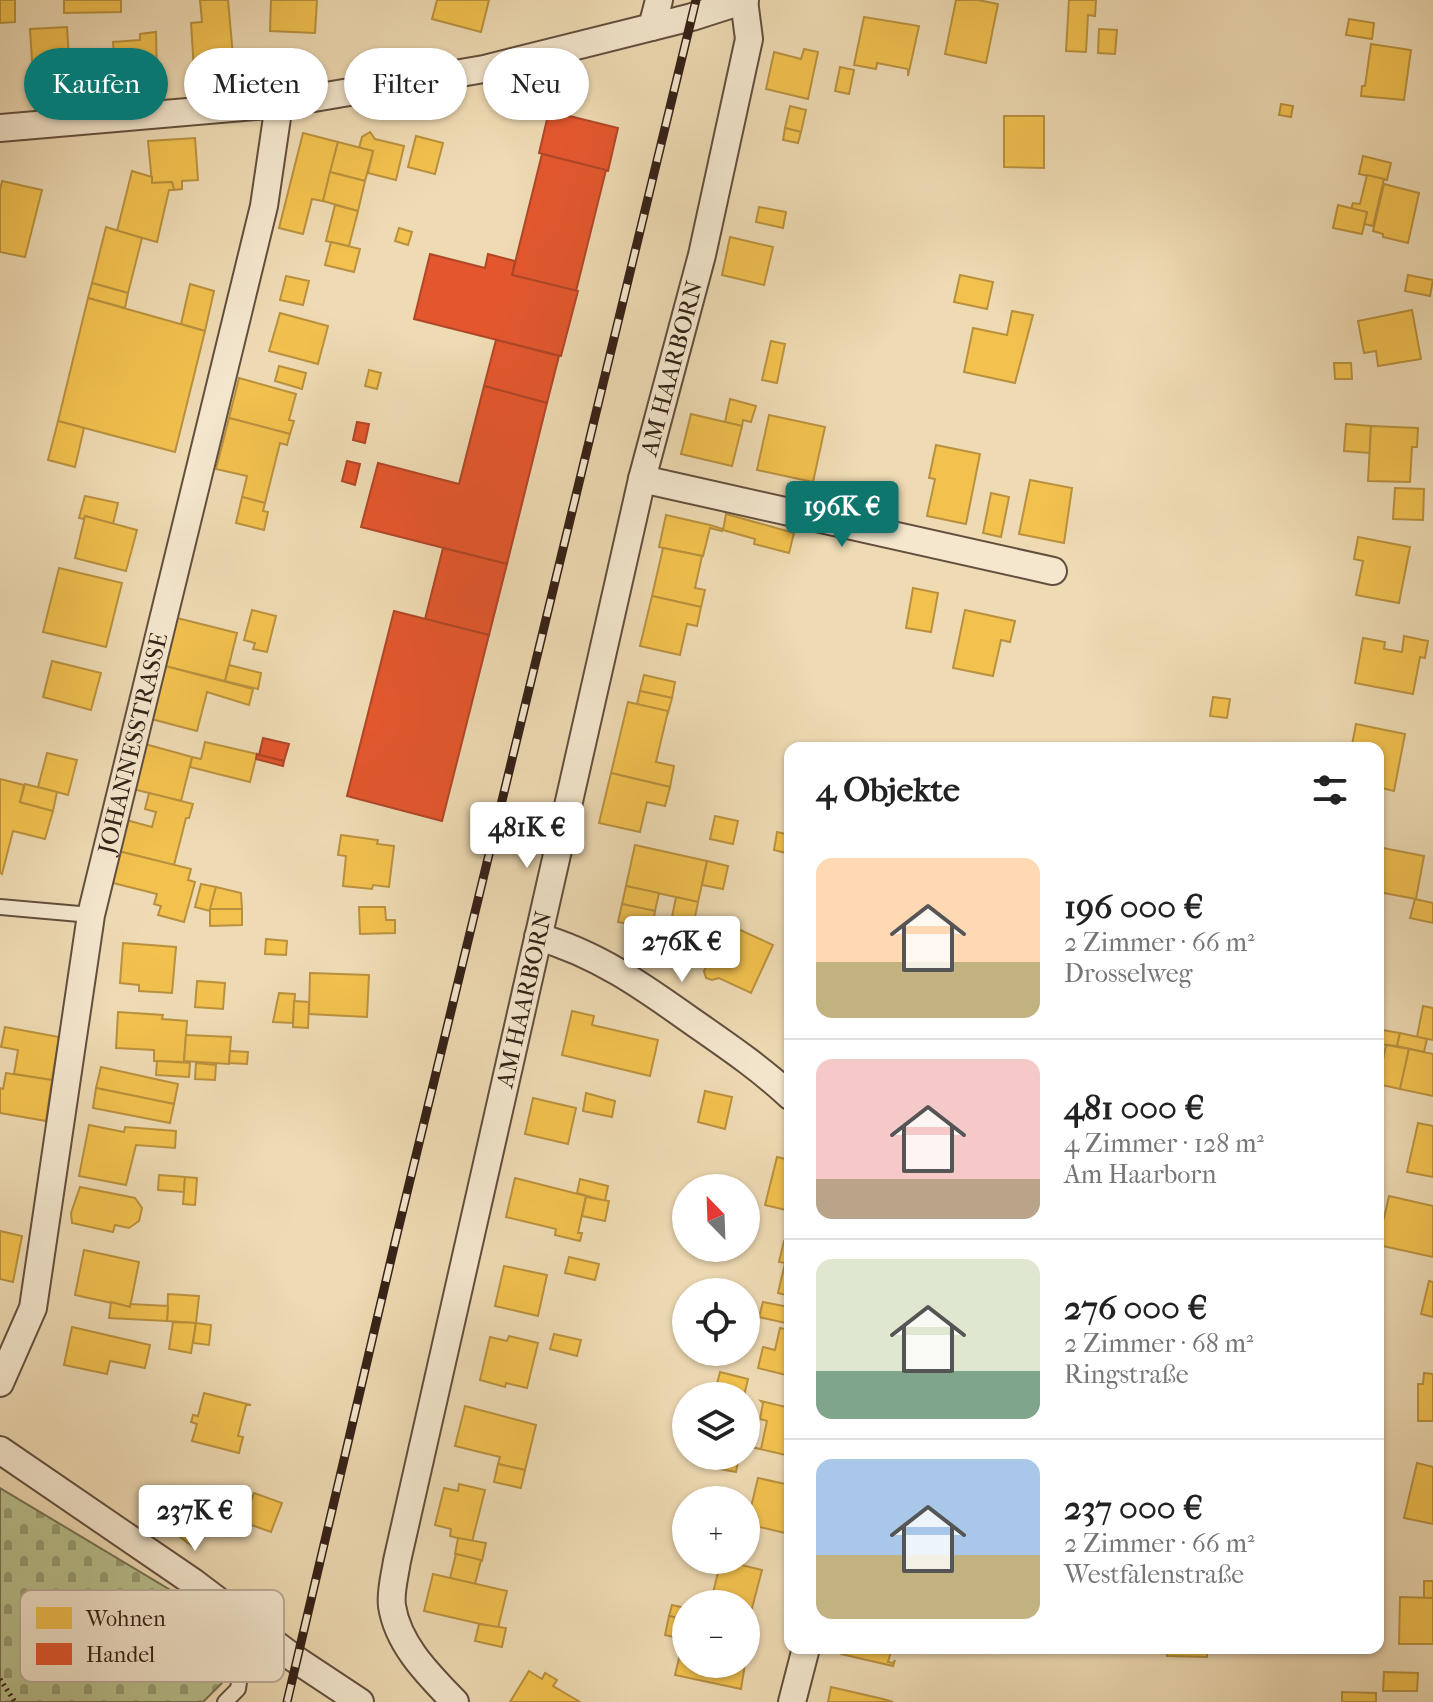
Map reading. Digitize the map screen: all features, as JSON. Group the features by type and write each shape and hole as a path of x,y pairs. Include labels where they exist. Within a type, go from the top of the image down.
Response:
{"street":[{"path":"652,27 659,0"},
{"path":"328,96 484,69 745,0"},
{"name":"AM HAARBORN","path":"455,1702 418,1663 403,1636 392,1605 397,1561 642,479 702,255 749,39 745,0"},
{"path":"0,128 184,112"},
{"name":"JOHANNESSTRASSE","path":"0,1383 33,1308 91,915 264,206 277,120"},
{"path":"642,479 1053,571"},
{"path":"538,937 587,953 647,990 736,1052 784,1091"},
{"path":"0,1450 201,1590"},
{"path":"284,1650 349,1699"},
{"path":"792,1702 804,1654"}],"lane":[{"path":"0,907 91,915"},
{"path":"225,1702 238,1689 239,1682"}],"path":[{"path":"0,1679 15,1702"}],"green space":[{"path":"0,1488 170,1590 20,1590 20,1682 222,1682 203,1702 0,1702"}],"building: Wohnen":[{"path":"0,0 15,0 15,22 0,23"},
{"path":"64,0 121,0 121,12 64,13"},
{"path":"200,0 228,0 232,48 193,48 191,23 202,22"},
{"path":"271,0 317,0 315,33 270,31"},
{"path":"437,0 489,0 481,32 432,19"},
{"path":"956,0 998,4 986,63 945,54"},
{"path":"1069,0 1096,0 1095,16 1088,15 1086,52 1066,51"},
{"path":"864,17 919,26 908,76 908,69 877,63 876,69 854,65"},
{"path":"1349,19 1374,23 1372,39 1346,35"},
{"path":"67,27 68,48 31,48 30,29"},
{"path":"1099,29 1117,30 1115,54 1098,53"},
{"path":"156,32 156,48 113,48 113,42 140,40 140,34"},
{"path":"1371,44 1411,50 1404,100 1361,96"},
{"path":"804,49 818,52 808,99 766,89 774,52 801,59"},
{"path":"840,67 854,70 849,94 835,91"},
{"path":"1281,104 1293,106 1291,117 1279,115"},
{"path":"790,106 806,110 801,132 785,128"},
{"path":"1004,116 1044,116 1044,168 1004,167"},
{"path":"785,128 801,132 798,143 783,140"},
{"path":"370,132 375,139 404,146 396,180 368,173 373,151 359,148 362,137"},
{"path":"303,133 338,142 323,201 312,199 303,234 279,228"},
{"path":"416,136 443,143 435,174 408,167"},
{"path":"195,138 198,180 182,181 182,189 174,190 172,182 152,183 148,141"},
{"path":"338,142 373,151 365,181 330,172"},
{"path":"1363,156 1391,163 1387,180 1359,174"},
{"path":"132,171 152,177 152,183 172,182 174,190 169,190 157,242 117,231"},
{"path":"330,172 365,181 358,211 323,201"},
{"path":"1367,175 1384,179 1373,226 1364,224 1367,212 1351,209 1353,203 1360,204"},
{"path":"2,181 42,190 25,257 0,252"},
{"path":"1384,184 1419,193 1408,243 1383,237 1383,234 1373,231"},
{"path":"335,205 358,211 349,246 326,241"},
{"path":"1338,205 1367,212 1362,234 1333,228"},
{"path":"759,207 786,212 783,228 756,222"},
{"path":"106,227 142,238 128,293 92,283"},
{"path":"399,228 412,232 408,245 395,241"},
{"path":"730,237 773,247 764,285 722,275"},
{"path":"331,242 360,249 354,272 325,265"},
{"path":"960,275 993,282 987,309 954,302"},
{"path":"1408,275 1433,280 1430,296 1405,291"},
{"path":"286,276 309,281 303,305 280,300"},
{"path":"92,283 128,293 125,308 88,298"},
{"path":"190,284 214,291 205,331 181,324"},
{"path":"88,298 205,331 175,452 58,421"},
{"path":"1412,310 1421,359 1378,366 1376,351 1364,353 1358,321"},
{"path":"1012,311 1033,315 1015,383 964,372 973,328 1007,335"},
{"path":"280,313 328,326 318,364 269,351"},
{"path":"771,341 785,344 777,383 762,380"},
{"path":"1334,363 1351,363 1352,379 1335,379"},
{"path":"279,366 306,373 302,389 275,381"},
{"path":"369,370 381,373 377,389 365,386"},
{"path":"239,378 296,394 289,420 294,421 290,434 229,418"},
{"path":"730,399 756,406 751,422 743,420 742,426 725,422"},
{"path":"691,414 742,426 732,466 681,454"},
{"path":"769,415 825,427 813,482 757,470"},
{"path":"229,418 290,434 287,445 280,443 265,503 242,497 247,476 216,469"},
{"path":"58,421 84,428 75,467 48,460"},
{"path":"1346,424 1371,426 1370,453 1344,451"},
{"path":"1371,426 1418,428 1417,447 1412,447 1410,482 1368,481"},
{"path":"936,445 980,454 966,524 927,516 935,479 929,478"},
{"path":"1030,480 1072,488 1064,543 1019,534"},
{"path":"1395,488 1424,489 1423,520 1393,519"},
{"path":"991,493 1009,497 1001,537 983,533"},
{"path":"85,496 118,503 113,524 85,516 84,519 79,518"},
{"path":"242,497 265,503 263,511 268,512 264,530 236,523"},
{"path":"726,514 794,533 789,553 754,544 755,539 723,530"},
{"path":"666,515 723,529 710,528 703,556 663,548 659,547"},
{"path":"85,516 137,530 126,571 75,558"},
{"path":"1358,537 1410,547 1399,603 1356,595 1363,561 1354,559"},
{"path":"663,548 702,556 695,588 705,590 701,607 652,596"},
{"path":"59,568 122,583 106,647 43,632"},
{"path":"913,588 938,593 931,632 906,628"},
{"path":"652,596 701,607 697,626 687,624 680,655 640,646"},
{"path":"252,610 276,616 267,652 253,649 255,643 244,640"},
{"path":"965,610 1015,621 1010,642 1001,640 993,676 953,668"},
{"path":"177,618 237,633 225,681 165,666"},
{"path":"1404,636 1428,641 1425,658 1420,657 1413,694 1355,683 1363,638 1385,642 1384,649 1402,652"},
{"path":"52,661 101,673 91,710 43,697"},
{"path":"229,665 261,673 258,689 225,681"},
{"path":"165,666 253,689 249,705 207,692 197,731 151,719"},
{"path":"644,675 675,682 672,698 640,691"},
{"path":"640,691 672,698 668,713 637,704"},
{"path":"1213,697 1230,699 1227,718 1210,716"},
{"path":"628,702 668,711 656,762 674,766 670,787 611,773"},
{"path":"1356,724 1405,734 1394,791 1384,788 1384,742 1353,742"},
{"path":"205,742 257,754 250,782 190,767 192,757 201,759"},
{"path":"145,744 192,757 181,801 133,789"},
{"path":"47,753 77,760 68,795 38,787"},
{"path":"611,773 670,787 665,806 647,802 640,832 599,823"},
{"path":"0,779 24,785 20,802 53,811 45,839 13,831 2,874 0,873"},
{"path":"25,784 57,792 53,811 20,802"},
{"path":"149,793 193,804 189,818 186,818 174,865 118,851 126,820 152,827 156,812 145,809"},
{"path":"715,816 738,821 733,844 710,839"},
{"path":"777,832 784,834 784,852 774,850"},
{"path":"341,835 378,840 377,844 394,846 389,887 343,886 346,856 338,855"},
{"path":"635,845 707,861 698,902 626,886"},
{"path":"1384,848 1424,856 1416,899 1384,893"},
{"path":"118,851 191,869 188,880 195,882 184,922 158,915 161,906 154,904 157,894 109,882"},
{"path":"707,861 728,866 723,889 702,885"},
{"path":"201,884 216,887 210,911 195,907"},
{"path":"626,886 659,893 655,911 622,904"},
{"path":"216,887 241,893 242,909 210,909"},
{"path":"676,897 698,902 693,927 671,922"},
{"path":"1415,899 1433,903 1433,923 1410,918"},
{"path":"622,904 655,911 652,929 618,922"},
{"path":"359,907 385,907 386,920 395,920 395,933 360,934"},
{"path":"210,909 242,909 242,925 210,926"},
{"path":"727,924 773,945 751,993 719,978 706,978 704,971 712,963"},
{"path":"266,939 287,941 286,955 265,954"},
{"path":"123,943 176,947 172,993 139,991 139,985 120,983"},
{"path":"310,973 369,975 367,1017 309,1014"},
{"path":"197,981 225,983 223,1009 195,1007"},
{"path":"279,993 295,994 293,1023 273,1022"},
{"path":"294,1001 309,1002 308,1028 293,1027"},
{"path":"1423,1006 1433,1008 1433,1040 1417,1037"},
{"path":"572,1011 594,1016 592,1025 658,1040 650,1076 562,1055"},
{"path":"118,1012 163,1015 162,1019 187,1021 184,1062 154,1061 154,1050 116,1048"},
{"path":"5,1027 59,1037 52,1080 14,1074 18,1050 1,1047"},
{"path":"1384,1030 1400,1033 1397,1046 1384,1045"},
{"path":"1400,1033 1427,1039 1424,1052 1397,1046"},
{"path":"186,1035 231,1037 229,1064 184,1061"},
{"path":"1386,1045 1409,1049 1400,1089 1384,1085"},
{"path":"1409,1049 1433,1054 1433,1096 1400,1089"},
{"path":"230,1051 248,1052 247,1064 229,1063"},
{"path":"157,1061 190,1063 189,1077 156,1075"},
{"path":"196,1063 216,1065 215,1080 195,1079"},
{"path":"101,1067 178,1084 174,1104 96,1088"},
{"path":"6,1073 52,1080 46,1121 0,1113 0,1088 3,1089"},
{"path":"96,1088 174,1104 170,1123 93,1108"},
{"path":"705,1091 732,1097 725,1129 698,1122"},
{"path":"586,1093 615,1101 612,1117 583,1111"},
{"path":"533,1098 576,1108 568,1144 525,1134"},
{"path":"1418,1123 1433,1126 1433,1177 1407,1172"},
{"path":"89,1125 124,1132 125,1127 176,1131 175,1148 136,1145 126,1185 79,1176"},
{"path":"777,1157 784,1159 784,1210 765,1205"},
{"path":"159,1175 185,1177 184,1192 158,1190"},
{"path":"185,1177 197,1178 195,1205 183,1204"},
{"path":"515,1178 586,1196 578,1233 582,1233 580,1241 555,1235 556,1229 506,1217"},
{"path":"580,1179 608,1186 605,1201 577,1193"},
{"path":"80,1187 135,1198 142,1208 139,1221 129,1228 115,1225 113,1232 72,1223 71,1213"},
{"path":"1389,1196 1433,1206 1433,1257 1384,1246 1384,1218"},
{"path":"586,1197 609,1201 605,1221 582,1216"},
{"path":"0,1231 22,1236 13,1282 0,1279"},
{"path":"784,1241 784,1263 779,1262"},
{"path":"84,1250 139,1262 130,1307 75,1295"},
{"path":"569,1257 599,1264 595,1280 565,1273"},
{"path":"504,1266 547,1275 538,1316 495,1306"},
{"path":"784,1267 784,1294 778,1293"},
{"path":"1429,1281 1433,1282 1433,1317 1421,1314"},
{"path":"168,1294 199,1296 196,1323 167,1321"},
{"path":"111,1302 130,1307 130,1304 168,1306 167,1321 109,1318"},
{"path":"763,1302 784,1306 784,1323 760,1317"},
{"path":"173,1322 196,1323 191,1353 169,1349"},
{"path":"196,1323 211,1325 209,1345 193,1343"},
{"path":"72,1327 150,1345 145,1368 110,1361 107,1374 64,1365"},
{"path":"780,1328 784,1329 784,1374 758,1368 763,1347 775,1350"},
{"path":"554,1334 581,1340 577,1356 550,1349"},
{"path":"509,1336 538,1343 527,1388 506,1383 505,1387 480,1380 490,1337 507,1341"},
{"path":"720,1372 748,1379 747,1382 718,1382"},
{"path":"1424,1373 1433,1374 1433,1421 1418,1421 1418,1384 1423,1384"},
{"path":"204,1393 251,1405 246,1405 238,1436 243,1437 239,1453 192,1441 197,1424 191,1422 193,1415 198,1416"},
{"path":"761,1401 784,1407 784,1455 760,1449 767,1421 760,1419"},
{"path":"465,1406 536,1425 525,1470 498,1464 500,1457 455,1446"},
{"path":"1417,1463 1433,1467 1433,1524 1404,1518"},
{"path":"498,1464 525,1470 521,1488 494,1482"},
{"path":"758,1478 784,1484 784,1533 760,1527"},
{"path":"459,1484 485,1490 472,1542 450,1536 451,1529 435,1525 444,1488 458,1491"},
{"path":"254,1493 282,1503 271,1532 243,1522"},
{"path":"181,1527 199,1540 193,1547 176,1534"},
{"path":"458,1538 486,1543 482,1561 455,1554"},
{"path":"456,1554 481,1560 475,1584 450,1578"},
{"path":"762,1570 757,1590 714,1590 718,1574 760,1574"},
{"path":"433,1574 507,1591 498,1628 424,1611"},
{"path":"1424,1581 1433,1581 1433,1598 1424,1598"},
{"path":"1400,1597 1433,1598 1433,1644 1399,1644"},
{"path":"669,1616 672,1617 672,1637 665,1635"},
{"path":"479,1624 506,1628 502,1647 475,1641"},
{"path":"841,1654 890,1654 888,1662 895,1660 893,1666"},
{"path":"1167,1654 1207,1654 1207,1657"},
{"path":"529,1671 542,1679 545,1673 557,1680 553,1686 580,1702 510,1702"},
{"path":"1384,1672 1418,1673 1417,1691 1383,1691"},
{"path":"689,1678 743,1678 741,1689"},
{"path":"831,1687 883,1699 893,1702 828,1702"},
{"path":"1342,1692 1376,1693 1376,1702 1342,1702"}],"building: Handel":[{"path":"547,120 586,120 618,128 608,171 539,153"},
{"path":"542,154 606,170 576,291 512,275"},
{"path":"430,254 485,268 488,254 515,261 512,275 578,291 561,356 414,319"},
{"path":"496,340 559,356 547,403 484,386"},
{"path":"484,386 547,403 507,564 361,527 378,463 459,484"},
{"path":"357,422 369,424 365,443 353,440"},
{"path":"347,461 360,464 355,485 342,481"},
{"path":"443,548 507,564 489,635 425,619"},
{"path":"394,611 489,635 442,821 347,796"},
{"path":"263,738 289,744 284,761 259,755"},
{"path":"257,754 284,761 283,766 256,759"}],"railway":[{"path":"287,1702 696,0"}]}
